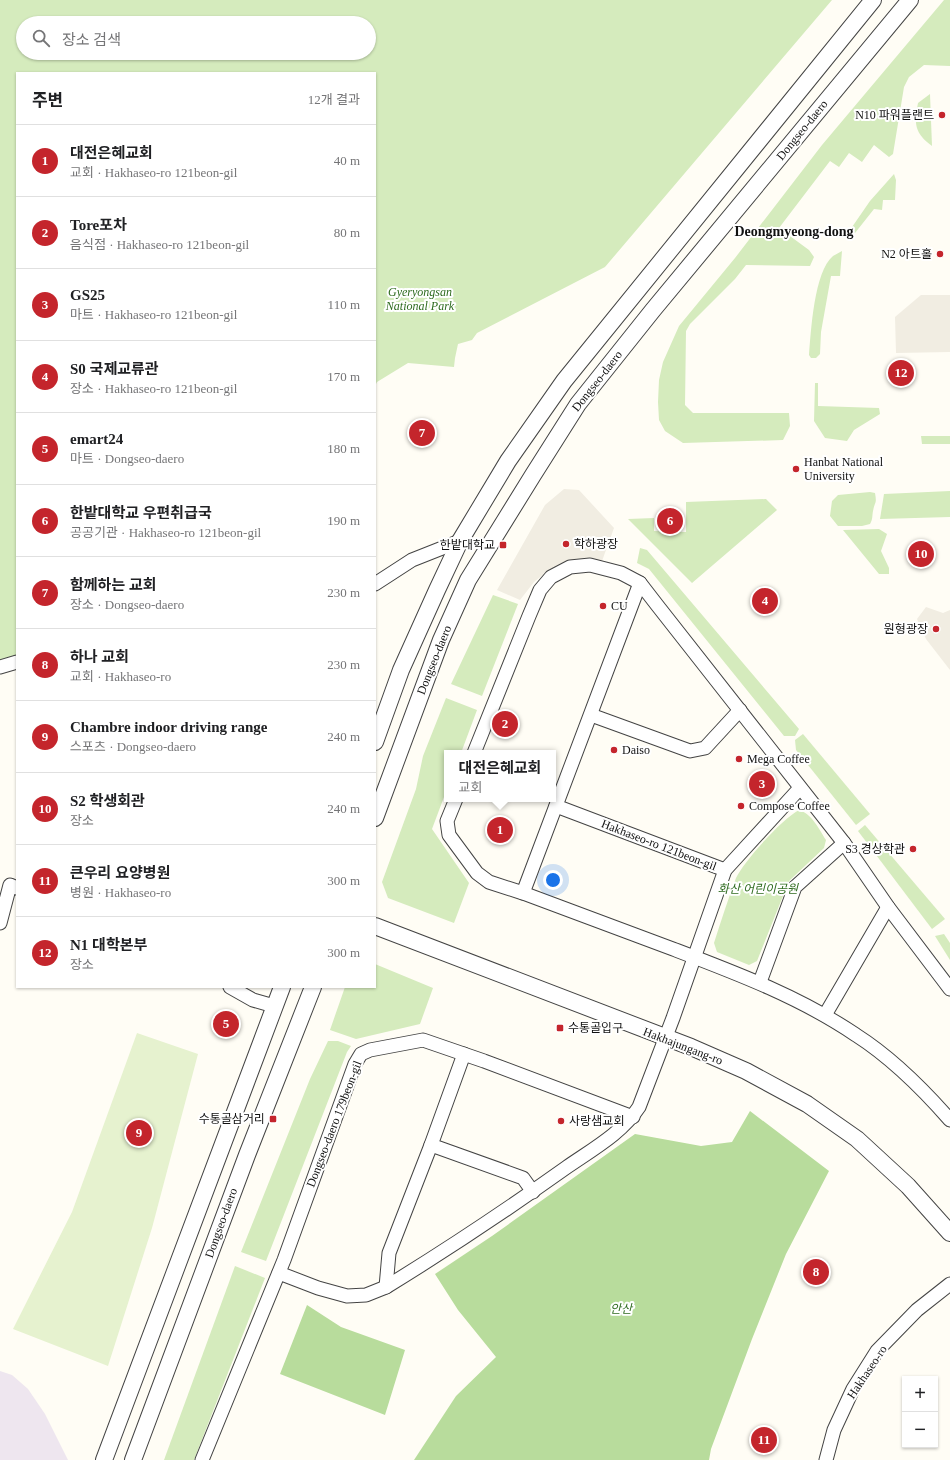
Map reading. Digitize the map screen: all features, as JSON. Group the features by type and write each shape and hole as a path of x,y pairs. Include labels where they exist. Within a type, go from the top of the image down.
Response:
{"street":[{"name":"Dongseo-daero","path":"376,739 401,670 460,541 508,461 558,389 873,0"},
{"name":"Dongseo-daero","path":"376,815 441,640 468,580 532,475 578,404 658,304 910,0"},
{"path":"376,583 412,560 460,541"},
{"path":"475,750 540,590 551,577 570,567 590,565 621,573 640,583 844,843 888,907 950,989"},
{"path":"523,893 640,583"},
{"path":"0,667 16,662"},
{"path":"591,715 690,751 705,748 740,710"},
{"name":"Hakhaseo-ro 121beon-gil","path":"556,806 725,870 800,788"},
{"path":"455,802 447,821 449,835 477,873 489,882 694,956 760,982 825,1015 857,1035 888,1059 923,1090 950,1120"},
{"path":"760,982 795,887 844,843"},
{"path":"279,1273 318,1288 347,1296 366,1294 386,1287 532,1192 618,1131 633,1117 639,1107 725,870"},
{"path":"0,923 10,885 16,888"},
{"path":"825,1015 888,907"},
{"name":"Hakhajungang-ro","path":"376,926 691,1047 746,1071 807,1104 857,1139 908,1186 950,1232"},
{"path":"232,988 253,1000 274,1006"},
{"path":"104,1460 282,988"},
{"name":"Dongseo-daero","path":"133,1460 247,1155 313,988"},
{"name":"Dongseo-daero 179beon-gil","path":"202,1460 279,1273 354,1064 361,1054 370,1050 423,1040 633,1117"},
{"path":"386,1287 389,1253 431,1145 464,1054"},
{"path":"431,1145 523,1178 532,1192"},
{"name":"Hakhaseo-ro","path":"826,1460 834,1430 853,1388 877,1351 917,1310 950,1284"}],"shaded area":[{"path":"921,295 950,295 950,352 896,353 895,317"},
{"name":"학하광장","path":"564,489 579,490 614,528 602,561 586,560 567,563 550,569 534,582 520,600 497,590 545,505"},
{"name":"원형광장","path":"926,607 943,613 950,610 950,670 926,639 917,619"},
{"path":"0,1371 12,1375 28,1389 45,1414 68,1460 0,1460"}],"green space":[{"name":"Gyeryongsan National Park","path":"0,0 832,0 605,267 477,333 472,340 458,344 454,367 408,363 376,384 376,72 16,72 16,668 0,673"},
{"path":"944,0 950,0 950,66 924,65 909,77 904,87 893,154 889,157 874,145 862,162 849,153 839,167 830,161 779,228 809,250 814,257 810,266 746,265 735,279 690,324 686,331 685,405 693,413 789,413 790,426 783,440 683,443 665,431 659,420 658,402 659,380 663,362 679,326 735,258 822,145"},
{"path":"930,94 932,146 922,137 916,122 918,103"},
{"path":"894,174 896,180 895,200 883,200 882,210 874,209 855,233 850,230 870,201"},
{"path":"842,251 840,276 831,276 821,332 820,354 816,358 811,358 809,355 811,332 818,288 827,264 833,256"},
{"path":"815,383 818,383 818,406 879,408 880,414 854,430 847,441 825,438 814,421"},
{"path":"921,436 950,436 950,444 922,444"},
{"path":"950,491 950,517 880,519 884,494"},
{"path":"870,492 875,493 876,502 870,524 862,526 838,526 830,516 832,501 838,495"},
{"path":"766,499 777,510 692,583 628,519 654,518 654,531 686,532 686,502"},
{"path":"879,529 887,534 881,551 889,568 889,574 879,574 843,530"},
{"path":"640,548 647,550 799,729 795,736 784,736 649,569 637,563"},
{"path":"493,595 518,604 482,696 451,684"},
{"path":"446,698 477,710 462,750 444,750 444,797 432,829 469,883 454,923 388,898 382,882 416,789 423,756"},
{"path":"803,734 870,814 856,825 796,750 795,740"},
{"name":"화산 어린이공원","path":"799,810 808,815 818,827 826,840 824,848 789,881 757,961 749,965 717,952 714,943 727,902 740,871 764,841 783,822"},
{"path":"865,825 945,919 932,929 858,831"},
{"path":"944,934 950,943 950,960 935,936"},
{"path":"376,964 433,988 420,1024 356,1039 330,1030 345,988 376,988"},
{"path":"137,1033 198,1054 152,1228 108,1366 13,1329 72,1212"},
{"path":"328,1041 338,1041 351,1046 347,1052 266,1261 241,1252 310,1079"},
{"name":"안산","path":"750,1111 829,1171 786,1254 752,1339 711,1449 709,1460 414,1460 456,1396 496,1357 458,1310 435,1274 492,1236 635,1134 701,1146 732,1142"},
{"path":"235,1266 265,1278 194,1460 164,1460"},
{"path":"307,1305 341,1327 405,1350 385,1415 280,1374"}],"place":[{"name":"N10 파워플랜트","path":"942,115"},
{"name":"N2 아트홀","path":"940,254"},
{"name":"N1 대학본부","path":"901,373"},
{"name":"함께하는 교회","path":"422,433"},
{"name":"Hanbat National University","path":"796,469"},
{"name":"한밭대학교 우편취급국","path":"670,521"},
{"name":"학하광장","path":"566,544"},
{"name":"한밭대학교","path":"503,545"},
{"name":"S2 학생회관","path":"921,554"},
{"name":"S0 국제교류관","path":"765,601"},
{"name":"CU","path":"603,606"},
{"name":"원형광장","path":"936,629"},
{"name":"Tore포차","path":"505,724"},
{"name":"Daiso","path":"614,750"},
{"name":"Mega Coffee","path":"739,759"},
{"name":"GS25","path":"762,784"},
{"name":"Compose Coffee","path":"741,806"},
{"name":"대전은혜교회","path":"500,830"},
{"name":"S3 경상학관","path":"913,849"},
{"name":"emart24","path":"226,1024"},
{"name":"수통골입구","path":"560,1028"},
{"name":"수통골삼거리","path":"273,1119"},
{"name":"사랑샘교회","path":"561,1121"},
{"name":"Chambre indoor driving range","path":"139,1133"},
{"name":"하나 교회","path":"816,1272"},
{"name":"큰우리 요양병원","path":"764,1440"}],"district":[{"name":"Deongmyeong-dong","path":"794,231"}]}
